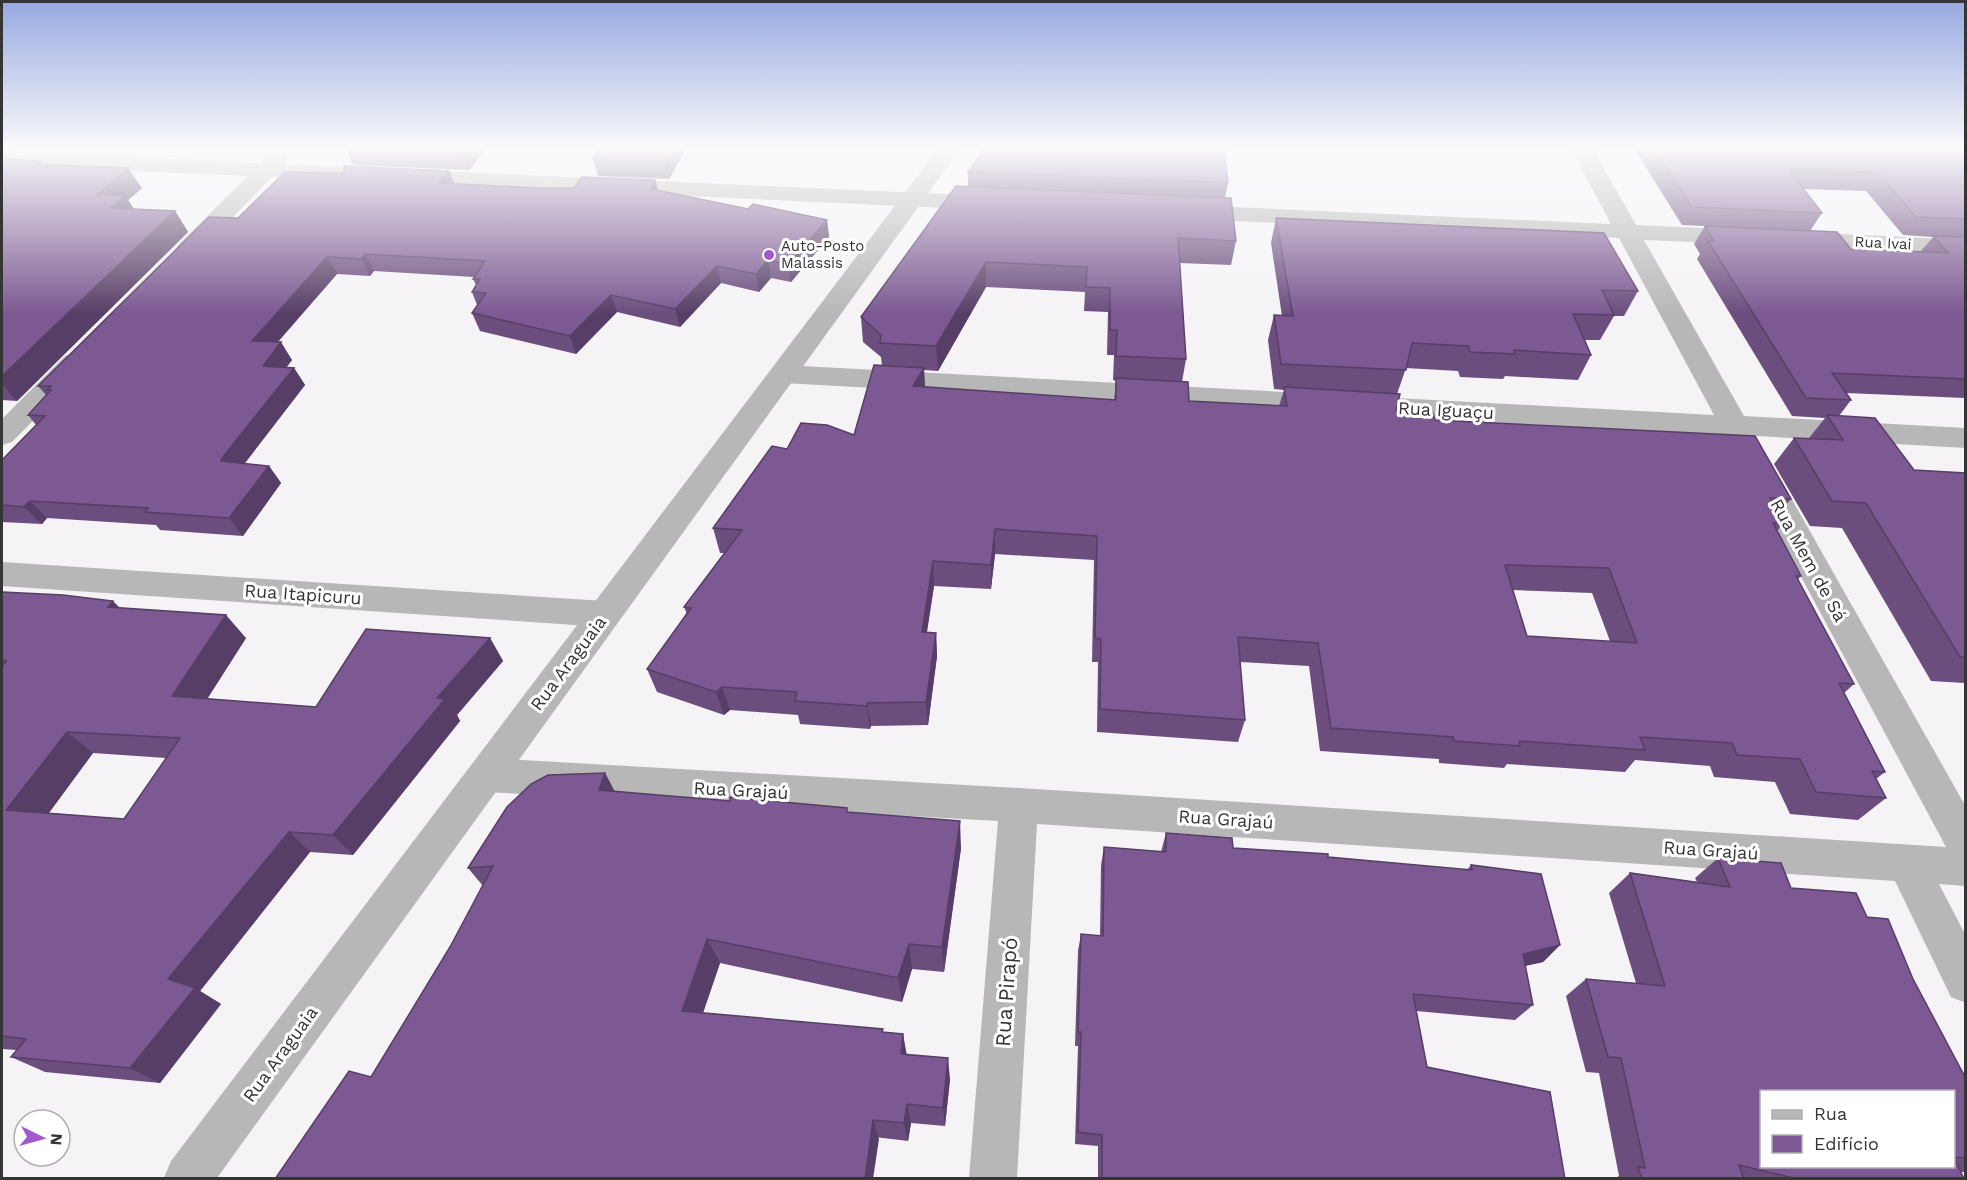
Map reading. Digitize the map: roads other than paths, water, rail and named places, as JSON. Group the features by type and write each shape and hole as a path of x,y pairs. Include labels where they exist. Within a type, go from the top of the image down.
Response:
{"street":[{"path":"168,269 233,204"},
{"name":"Rua Araguaia","path":"188,1179 908,204"},
{"name":"Rua Mem de Sá","path":"1613,204 1965,844"},
{"name":"Rua Ivai","path":"1162,211 1965,247"},
{"path":"2,435 93,344"},
{"name":"Rua Iguaçu","path":"783,375 1965,438"},
{"name":"Rua Itapicuru","path":"2,574 605,614"},
{"name":"Rua Grajaú","path":"486,775 1018,805 1965,867"},
{"name":"Rua Pirapó","path":"993,1179 1018,805"},
{"path":"1907,863 1965,982"}],"place":[{"name":"Auto-Posto Malassis","path":"769,255"}]}
